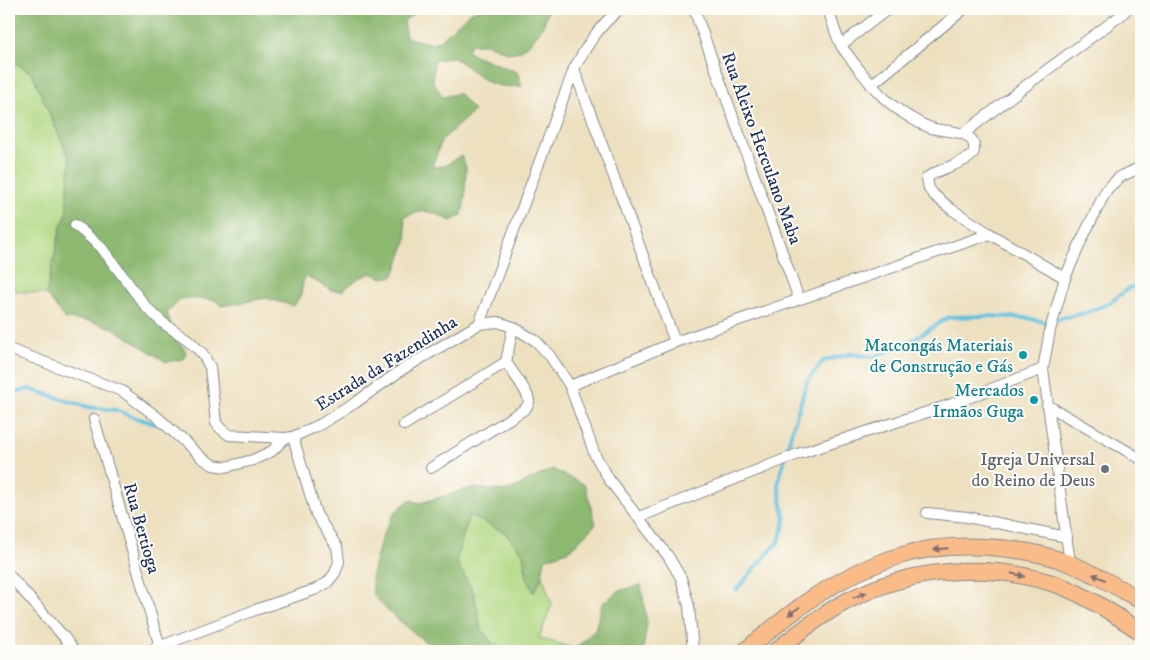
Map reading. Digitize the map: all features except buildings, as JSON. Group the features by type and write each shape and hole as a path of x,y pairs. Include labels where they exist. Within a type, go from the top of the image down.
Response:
{"highway":[{"path":"745,651 786,617 817,595 853,574 899,556 919,551 943,548 989,547 1032,552 1070,563 1110,582 1141,601"},
{"path":"776,651 805,628 855,597 906,579 923,575 968,570 1012,574 1059,586 1096,603 1141,632"}],"street":[{"path":"479,324 574,69 590,39 620,9"},
{"name":"Rua Aleixo Herculano Maba","path":"694,9 799,299"},
{"path":"828,9 841,45 871,85 892,107 913,120 932,128 964,134 974,144 974,152 971,157 931,174 927,178 929,189 940,201 990,234 1065,278"},
{"path":"841,45 888,9"},
{"path":"871,85 964,9"},
{"path":"964,134 1127,9"},
{"path":"574,69 675,342"},
{"path":"1070,563 1043,369 1050,330 1065,278 1083,237 1107,189 1120,177 1141,167"},
{"name":"Estrada da Fazendinha","path":"75,225 101,247 146,307 202,353 210,368 216,422 220,429 229,435 289,438"},
{"path":"570,386 675,342 990,234"},
{"name":"Estrada da Fazendinha","path":"9,349 122,391 171,428 202,458 213,465 226,467 253,460 272,451 289,438 321,424 403,369 479,324 498,322 513,327 536,341 550,356 570,386 595,455 610,481 668,556 681,578 689,606 692,651"},
{"path":"431,468 508,421 528,406 529,401 526,395 506,362 513,327"},
{"path":"404,424 506,362"},
{"path":"639,517 773,463 952,404 1043,369"},
{"path":"1047,405 1141,459"},
{"name":"Rua Bertioga","path":"94,419 160,646"},
{"path":"148,651 314,590 327,583 335,573 339,562 338,547 316,514 289,438"},
{"path":"926,513 967,517 1067,537"},
{"path":"9,575 74,651"}],"green space":[{"path":"500,8 548,9 544,24 533,40 520,51 508,53 488,44 471,44 467,52 517,72 522,86 498,86 490,83 452,57 434,61 433,82 443,97 459,93 474,111 442,140 432,167 445,166 461,155 466,167 465,199 462,215 451,221 428,212 418,212 404,217 407,239 394,276 383,278 371,273 359,278 342,291 331,290 306,276 301,294 294,306 266,298 221,306 216,300 183,298 167,312 176,340 186,351 184,359 166,362 113,328 89,321 65,319 46,294 61,226 66,217 70,160 32,73 9,59 9,9 419,9 404,21 406,37 433,43 442,38 474,11"},
{"path":"9,59 32,73 70,160 66,217 61,226 46,294 15,291 9,276"},
{"path":"552,469 585,485 596,524 570,550 545,559 542,576 534,593 527,578 523,553 504,532 469,515 456,561 474,593 481,629 492,643 508,651 444,651 424,641 388,611 373,594 372,574 382,536 395,512 410,500 420,503 471,488 508,491"},
{"path":"469,515 504,532 523,553 527,578 534,592 542,576 552,604 539,638 574,648 565,651 508,651 492,643 481,629 474,593 456,562"},
{"path":"641,585 647,623 643,651 565,651 577,647 595,630 602,604 618,591"}],"waterway":[{"path":"736,590 779,541 785,520 778,484 807,382 823,361 850,354 873,357 904,345 949,317 990,316 1027,318 1044,322 1085,313 1110,303 1129,288 1141,284"},
{"path":"9,390 16,392 29,389 88,407 116,410 160,425"}],"place":[{"name":"Matcongás Materiais de Construção e Gás","path":"1023,355"},
{"name":"Mercados Irmãos Guga","path":"1034,400"},
{"name":"Igreja Universal do Reino de Deus","path":"1105,469"}]}
